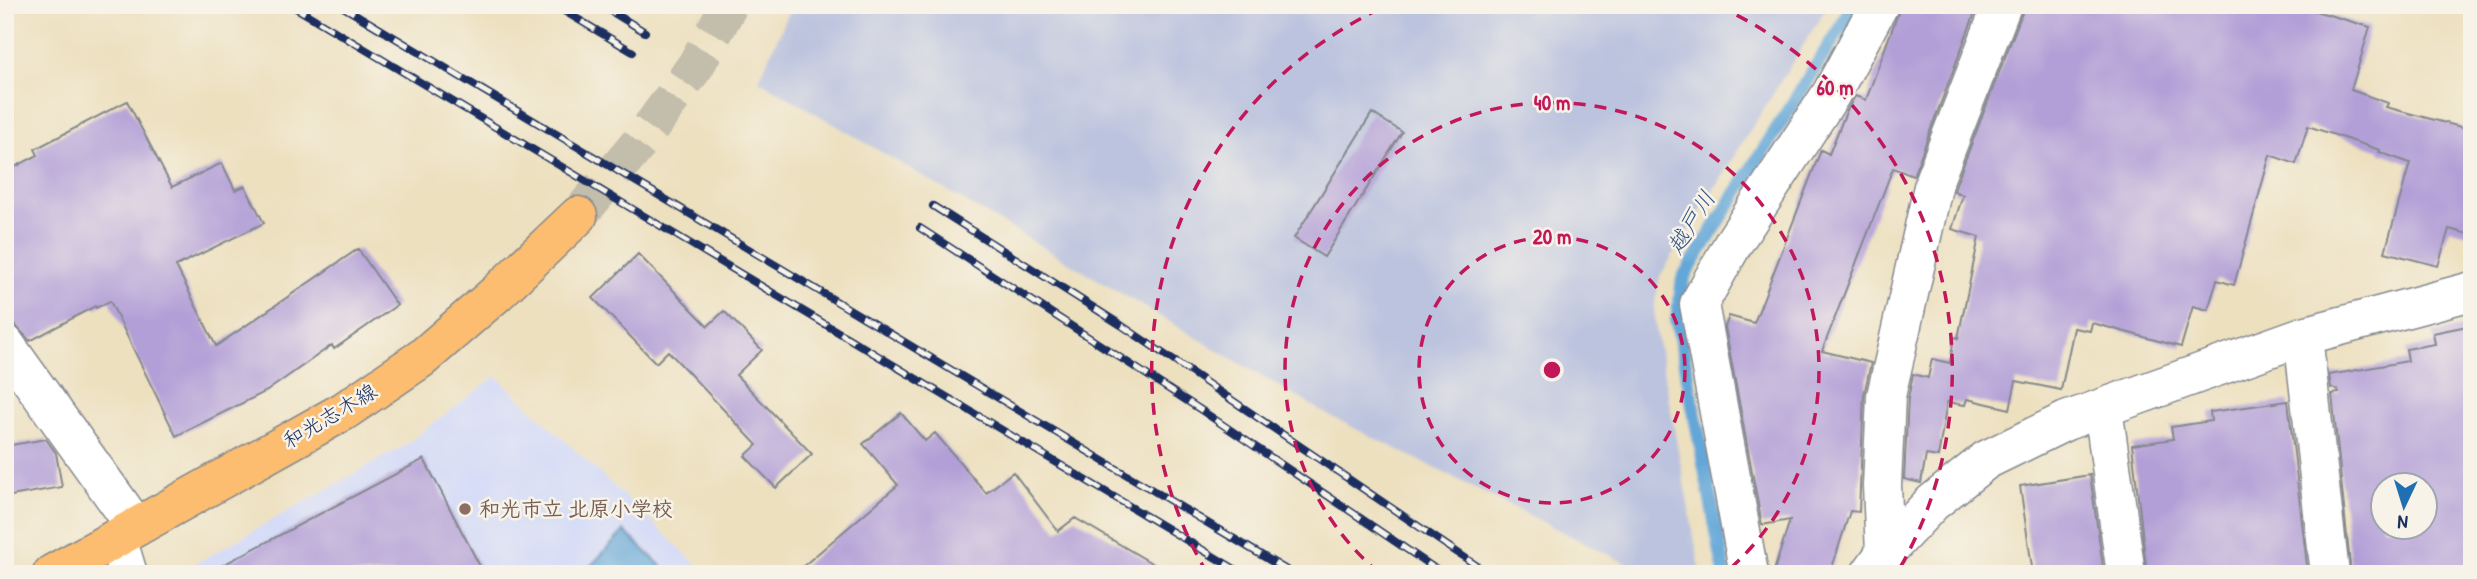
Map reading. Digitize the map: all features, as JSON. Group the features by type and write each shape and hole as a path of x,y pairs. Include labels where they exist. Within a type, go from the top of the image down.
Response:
{"main road":[{"name":"和光志木線","path":"52,574 344,411 422,358 497,293 578,216"}],"street":[{"path":"1749,574 1699,304 1734,242 1831,94 1879,5"},
{"path":"1878,563 1886,396 1935,178 2001,5"},
{"path":"1878,563 1932,503 1986,460 2066,421 2304,336 2472,291"},
{"path":"2304,336 2330,574"},
{"path":"11,365 127,532 128,574"},
{"path":"2103,408 2126,574"}],"shaded area":[{"path":"792,5 1828,5 1660,276 1654,307 1656,330 1701,574 1647,574 1326,414 759,80"},
{"name":"和光市立 北原小学校","path":"496,376 707,574 177,574 405,445"}],"water":[{"path":"624,531 670,574 583,574"}],"building":[{"path":"1901,5 1978,5 1913,176 1893,168 1822,351 1871,363 1864,395 1859,512 1850,511 1830,574 1773,574 1790,520 1762,525 1725,327 1729,316 1754,323 1821,150 1829,154 1855,96 1866,100"},
{"path":"2023,5 2295,5 2370,27 2351,90 2388,103 2386,107 2472,130 2472,235 2449,229 2438,266 2385,252 2410,163 2308,126 2296,164 2270,155 2234,285 2217,280 2208,310 2193,306 2181,347 2092,323 2090,331 2074,328 2061,390 2016,381 2010,409 1967,399 1965,405 1947,402 1938,457 1926,455 1921,483 1904,479 1908,399 1913,374 1928,378 1932,359 1950,363 1954,337 1958,338 1979,237 1952,229 1963,195 1954,191"},
{"path":"127,101 172,187 222,163 235,190 245,186 264,223 176,266 216,346 358,249 397,305 334,349 332,345 267,391 176,436 110,301 96,308 95,306 30,341 14,324 5,308 5,172 38,155 35,149"},
{"path":"1372,113 1402,132 1324,257 1294,238"},
{"path":"638,254 708,326 724,311 762,350 736,375 812,454 776,488 745,456 757,445 668,351 656,363 593,298"},
{"path":"2472,325 2472,574 2351,574 2332,394 2339,393 2331,388 2329,375 2408,361 2406,349 2435,344 2433,333"},
{"path":"2288,401 2308,574 2147,574 2132,445 2173,439 2171,427 2211,421 2210,412"},
{"path":"901,413 925,441 935,433 986,493 1013,472 1058,531 1075,518 1170,574 794,574 898,485 863,444"},
{"path":"46,439 56,453 62,487 5,497 5,446"},
{"path":"424,459 484,574 206,574"},
{"path":"2090,475 2104,574 2033,574 2020,486"}],"waterway":[{"name":"越戸川","path":"1725,574 1677,321 1683,278 1844,22 1852,5"}],"tunnel":[{"path":"578,216 641,141 696,65 729,5"}],"railway":[{"path":"291,5 1243,574"},
{"path":"340,5 1293,574"},
{"path":"554,5 633,52"},
{"path":"601,5 645,32"},
{"path":"933,206 1121,325 1489,574"},
{"path":"920,228 1201,410 1443,574"}],"place":[{"name":"和光市立 北原小学校","path":"465,509"}]}
